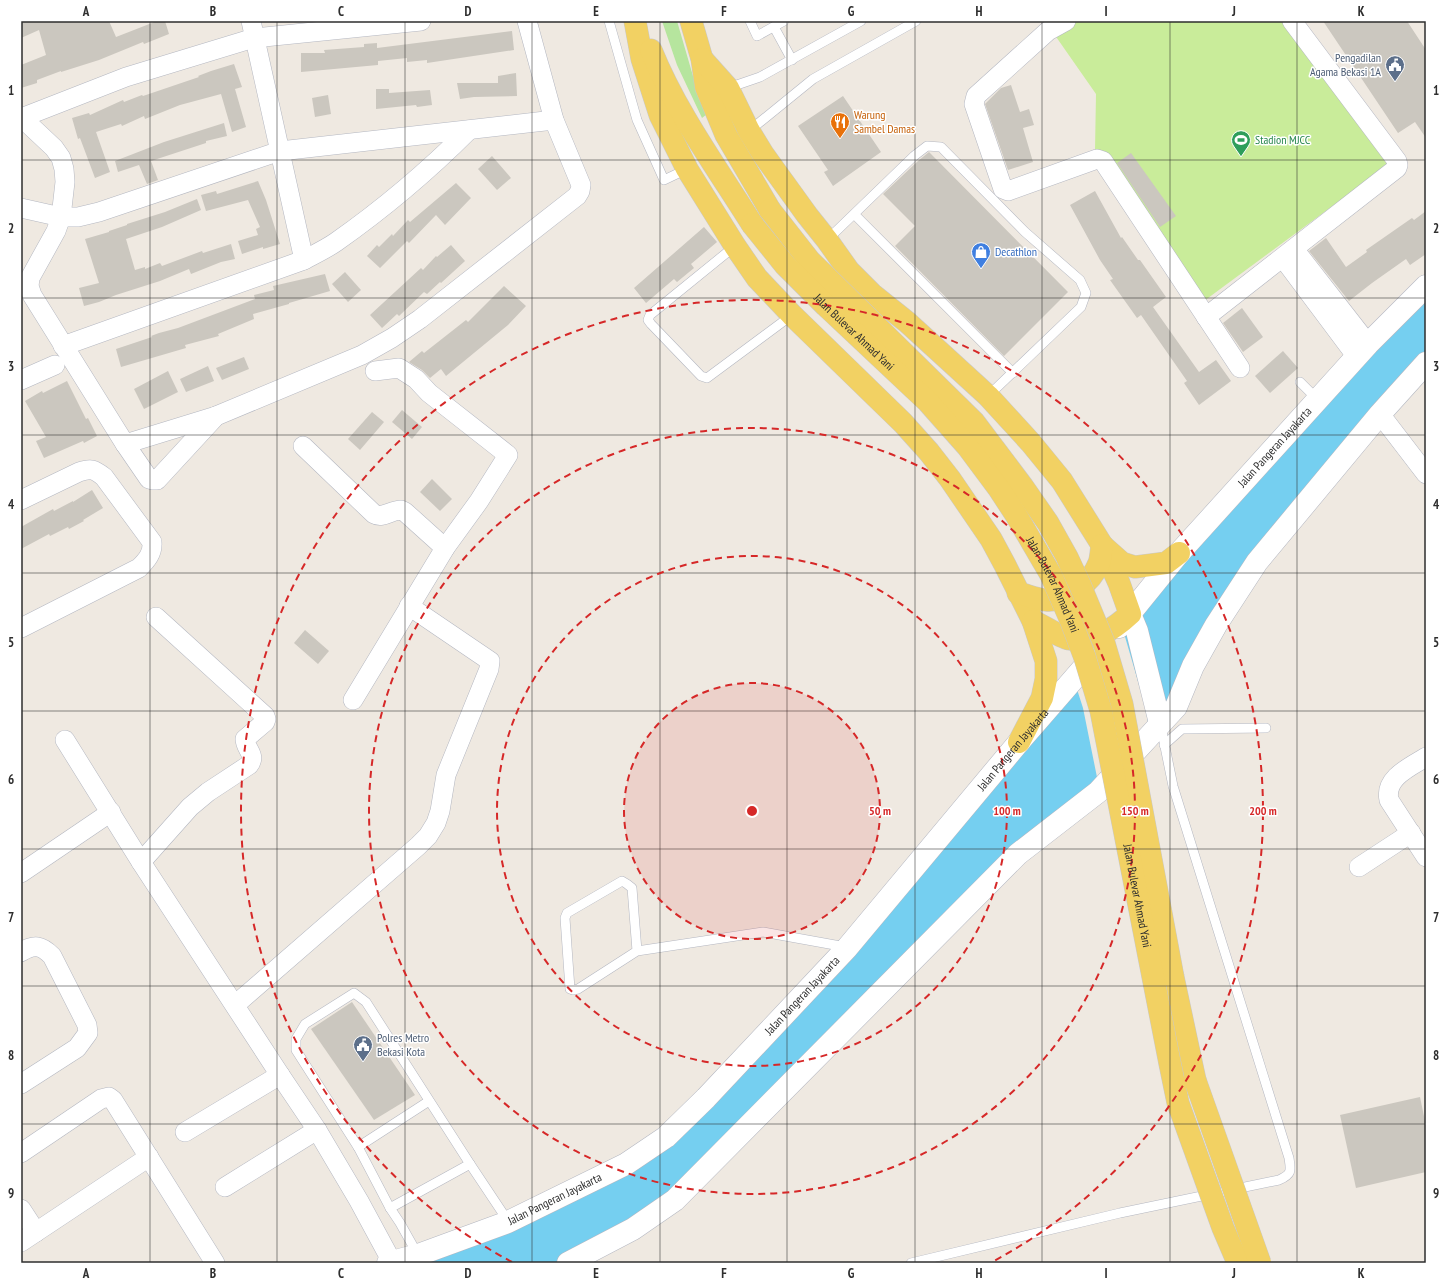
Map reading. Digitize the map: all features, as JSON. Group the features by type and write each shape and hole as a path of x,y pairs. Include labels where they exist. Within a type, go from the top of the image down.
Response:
{"main road":[{"path":"635,21 642,59 660,114 686,169 735,246 757,278 792,316 898,418 929,452 950,479 991,539 1005,565 1032,621 1046,661 1046,679 1042,698 1019,742"},
{"name":"Jalan Bulevar Ahmad Yani","path":"639,21 658,66 688,122 752,224 785,265 826,306 928,402 968,446 1016,515 1054,582 1085,658 1101,712 1178,1103 1223,1228 1238,1263"},
{"name":"Jalan Bulevar Ahmad Yani","path":"691,21 702,59 706,87 726,135 770,210 810,261 974,422 1048,523 1080,585 1104,643 1122,704 1170,961 1195,1080 1260,1263"},
{"path":"702,59 728,88 749,131 763,154 849,271 872,294 907,322 988,396 1031,443 1062,481 1102,545 1134,622 1120,624 1096,636 1084,639 1068,639 1032,621"},
{"path":"1018,593 1046,600 1062,599 1076,591 1092,575 1100,563 1102,545"},
{"path":"1102,545 1122,563 1135,567 1166,563 1179,553"}],"street":[{"path":"216,416 157,480 149,479 125,444 32,295 29,286 30,278 56,231 61,217 65,182 61,158 44,138 21,118 253,30 421,21"},
{"path":"125,444 216,416 362,355 392,338 420,319 577,196 581,186 554,120 527,21"},
{"path":"1066,21 1048,31 976,96 974,104 1003,189 1008,190 1097,158 1103,161 1240,368"},
{"path":"1206,317 1397,168 1398,165 1398,161 1292,21"},
{"path":"253,30 304,260"},
{"path":"21,208 61,217 78,217 99,212 280,151 554,120"},
{"path":"63,346 304,260 335,242 392,199 438,160 469,130"},
{"path":"1288,253 1363,350"},
{"name":"Jalan Pangeran Jayakarta","path":"390,1263 508,1222 626,1164 666,1137 706,1098 847,948 1019,742 1134,622 1179,553 1363,350 1426,286"},
{"path":"568,1263 633,1229 675,1200 1018,854 1098,792 1176,707 1193,666 1216,624 1256,562 1380,414 1426,363"},
{"path":"21,380 55,365"},
{"path":"353,700 445,548 479,501 508,455 428,393 416,379 399,368 375,371"},
{"path":"1380,414 1426,474"},
{"path":"303,446 374,514 382,516 401,510 445,548"},
{"path":"21,500 79,472 88,469 96,470 104,477 152,542 152,550 147,560 139,568 21,628"},
{"path":"235,1005 418,846 428,836 436,823 440,811 446,775 489,669 490,661 409,606"},
{"path":"141,862 190,807 208,792 249,765 252,761 252,756 245,739 265,722 266,719 265,716 156,617"},
{"path":"1134,622 1160,723"},
{"path":"65,740 141,862 317,1130 359,1201 390,1263"},
{"path":"1426,757 1401,773 1389,786 1387,793 1389,800 1426,857"},
{"path":"21,873 110,812"},
{"path":"1359,867 1411,833"},
{"path":"21,952 28,948 39,947 45,948 52,956 87,1025 88,1033 78,1048 21,1084"},
{"path":"185,1132 280,1075"},
{"path":"21,1153 101,1099 109,1097 113,1100 215,1263"},
{"path":"226,1187 317,1130"},
{"path":"21,1209 28,1237 149,1157"}],"lane":[{"path":"609,21 637,120 664,180 686,169"},
{"path":"750,21 757,36 784,21"},
{"path":"728,88 760,77 860,21"},
{"path":"749,131 813,78 916,21"},
{"path":"774,27 792,60"},
{"path":"827,240 914,156 927,146 941,147 1025,232 1080,280 1086,293 1081,307 988,396"},
{"path":"855,214 1013,372"},
{"path":"735,246 650,315 648,320 651,324 701,376 707,378 792,316"},
{"path":"1300,382 1318,400"},
{"path":"911,1263 1120,1214 1279,1180 1288,1176 1290,1170 1289,1158 1172,786 1160,723"},
{"path":"1164,745 1182,729 1266,728"},
{"path":"637,951 632,888 627,884 622,882 567,913 565,918 570,989 573,990 578,989 637,951 763,932 847,948"},
{"path":"418,1254 390,1208 358,1147 296,1050 296,1039 305,1024 354,993 366,1002 508,1222"},
{"path":"358,1147 429,1101"},
{"path":"390,1208 470,1164"}],"green space":[{"path":"662,21 677,21 693,76 707,114 702,118 677,65"},
{"name":"Stadion MJCC","path":"1072,21 1282,21 1388,165 1204,301 1095,150 1096,94 1052,31"}],"water":[{"path":"1426,286 1426,363 1285,527 1176,707 675,1200 568,1263 388,1263 418,1255 666,1137"}],"pier":[{"path":"1121,623 1144,702 1151,736 1100,792 1083,708 1074,680"}],"building":[{"path":"21,21 109,21 116,37 157,21 165,21 169,34 144,44 143,42 99,60 61,71 37,80 37,83 21,88 21,65 46,55 39,30 21,38"},
{"name":"Pengadilan Agama Bekasi 1A","path":"1323,21 1407,21 1426,50 1426,138 1415,122 1398,133"},
{"path":"512,31 514,50 427,63 427,60 407,62 407,58 378,61 378,65 301,72 301,53 325,53 324,50 364,47 364,44 377,43 377,48"},
{"path":"234,64 242,87 235,89 246,127 232,132 221,94 180,105 145,119 144,116 122,126 121,124 96,132 110,172 95,178 80,138 78,139 72,118 89,113 90,115 123,100 124,102 142,95 143,96"},
{"path":"516,73 517,96 474,97 460,99 457,83 498,83 498,76"},
{"path":"1011,85 1020,112 1029,109 1034,125 1023,128 1033,162 1008,170 985,104 1001,88"},
{"path":"376,89 389,89 389,93 430,90 432,105 376,109"},
{"path":"328,95 331,114 315,117 312,98"},
{"name":"Warung Sambel Damas","path":"843,96 881,152 833,186 824,172 828,170 798,126"},
{"path":"224,123 227,136 206,141 206,143 151,161 158,180 147,184 139,165 118,172 115,161 164,142"},
{"name":"Decathlon","path":"929,152 1068,292 1004,356 895,246 915,226 883,194"},
{"path":"1131,153 1176,216 1160,227 1117,163"},
{"path":"492,156 511,178 497,190 478,169"},
{"path":"258,181 266,200 280,244 263,249 263,247 242,254 238,241 258,235 256,229 260,227 248,200 206,211 201,195 216,191 217,194"},
{"path":"456,183 471,198 445,225 436,215 409,243 407,241 380,268 367,256 377,245 379,247 392,234 393,236 408,220 410,222"},
{"path":"1095,191 1121,238 1122,237 1138,260 1140,260 1166,297 1153,307 1199,372 1216,360 1231,381 1199,405 1184,383 1187,381 1141,315 1137,318 1110,280 1113,279 1100,260 1070,205"},
{"path":"197,199 201,210 162,227 126,239 135,270 145,267 145,269 160,263 162,266 202,251 203,253 231,244 235,259 221,262 191,274 189,269 160,281 84,306 79,288 99,283 85,239 165,212"},
{"path":"1426,211 1426,254 1410,265 1406,259 1349,301 1309,251 1326,238 1346,267 1367,252 1366,250 1412,218 1414,220"},
{"path":"704,227 717,242 691,264 694,268 677,282 674,279 646,303 634,288"},
{"path":"451,245 465,261 441,283 440,282 427,294 424,292 399,316 397,314 382,328 370,315 421,268 423,270 436,256 437,257"},
{"path":"345,272 361,290 348,302 332,284"},
{"path":"325,274 330,291 253,314 254,319 218,334 219,336 185,345 186,348 121,367 116,349 152,337 151,336 159,333 178,328 255,299 254,295 274,290 273,286"},
{"path":"504,286 526,306 508,325 446,376 441,369 430,378 422,370 409,362 422,351 424,353 466,320 468,322"},
{"path":"1242,308 1263,337 1243,352 1223,323"},
{"path":"1283,351 1298,368 1270,393 1255,376"},
{"path":"244,357 249,369 222,380 216,368"},
{"path":"208,366 214,381 186,392 180,379"},
{"path":"168,371 178,392 144,409 134,389"},
{"path":"67,381 86,419 88,418 97,436 84,443 83,441 44,458 36,441 46,437 25,401 42,391 43,393"},
{"path":"402,410 422,427 412,439 392,422"},
{"path":"372,412 384,422 360,450 348,439"},
{"path":"432,479 452,499 440,511 420,492"},
{"path":"92,490 103,508 69,529 68,527 50,536 49,534 21,549 21,527 53,509 54,511 73,502"},
{"path":"305,630 329,651 318,664 294,643"},
{"name":"Polres Metro Bekasi Kota","path":"352,1002 415,1095 374,1120 311,1029"},
{"path":"1420,1097 1426,1126 1426,1172 1356,1188 1340,1115"}],"place":[{"name":"Pengadilan Agama Bekasi 1A","path":"1395,82"},
{"name":"Warung Sambel Damas","path":"840,139"},
{"name":"Stadion MJCC","path":"1241,157"},
{"name":"Decathlon","path":"981,269"},
{"name":"Polres Metro Bekasi Kota","path":"363,1062"}]}
